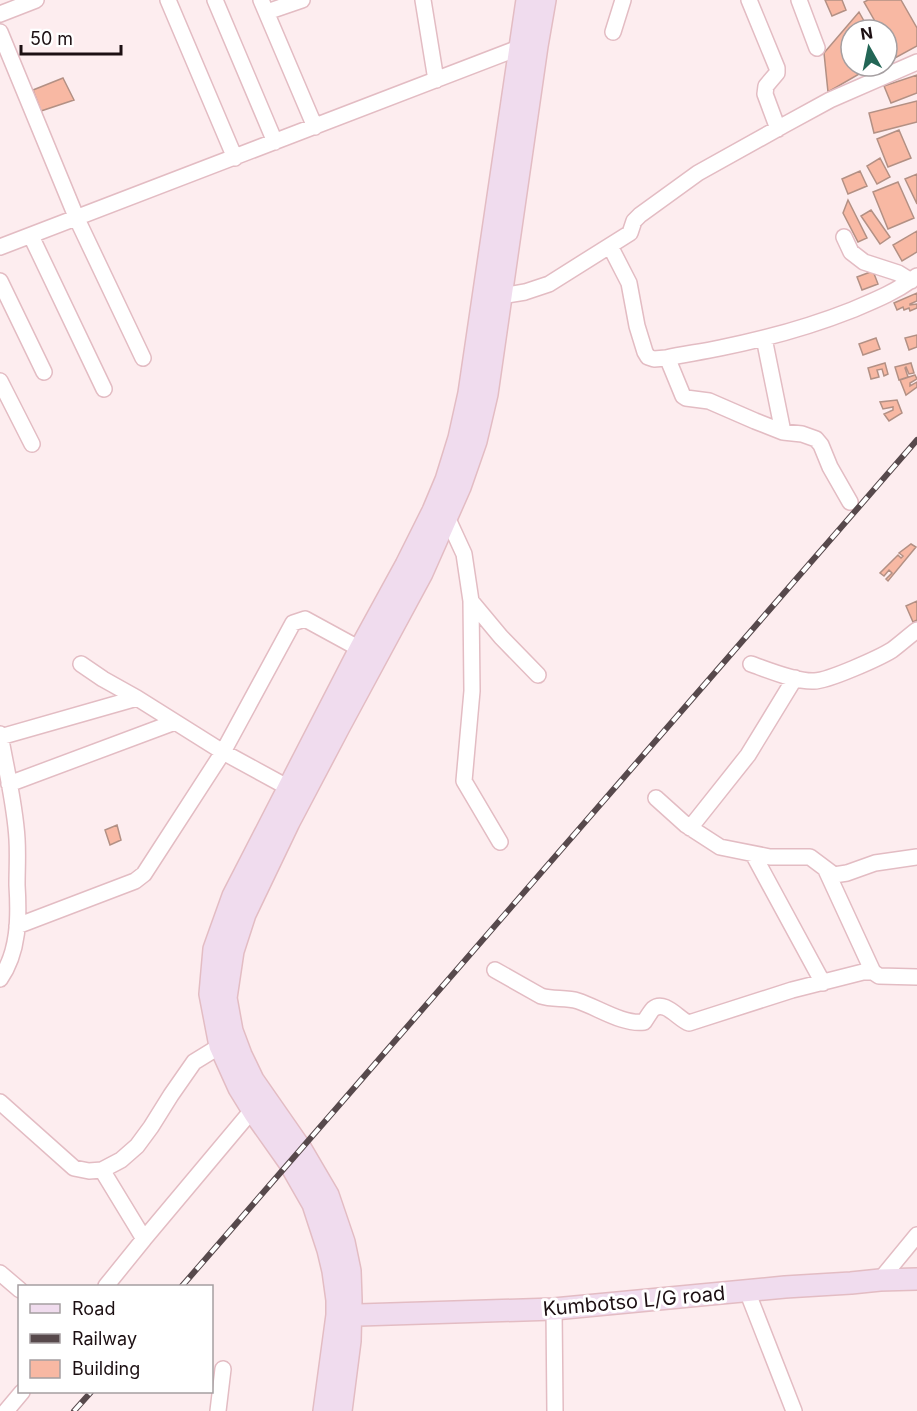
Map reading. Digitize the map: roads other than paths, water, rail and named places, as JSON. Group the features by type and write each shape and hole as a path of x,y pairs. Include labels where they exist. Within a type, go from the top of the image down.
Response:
{"main road":[{"path":"324,1411 344,1315 350,1271 344,1242 328,1195 301,1149 259,1103 239,1088 220,1046 210,994 214,949 233,896 360,649 406,565 446,480 459,438 469,393 527,0"},
{"path":"259,1103 253,1080 232,1031 226,998 233,951 245,914 290,822 422,573 460,487 476,441 487,394 545,0"},
{"name":"Kumbotso L/G road","path":"344,1315 554,1309 785,1287 917,1279"},
{"path":"341,1411 350,1341 344,1315"}],"street":[{"path":"0,14 36,0"},
{"path":"168,0 235,158"},
{"path":"214,0 275,142"},
{"path":"302,0 264,6 315,127"},
{"path":"423,0 436,80"},
{"path":"613,32 623,0"},
{"path":"750,0 777,68 777,73 766,86 765,94 777,129"},
{"path":"799,0 817,48"},
{"path":"0,32 77,219 143,358"},
{"path":"0,247 521,47"},
{"path":"501,296 525,292 549,284 630,233 634,221 640,215 698,173 830,100 917,62"},
{"path":"31,236 104,389"},
{"path":"844,237 851,252 864,262 914,278"},
{"path":"610,246 629,283 637,326 645,352 648,357 654,359 717,349 787,333 878,300 914,278"},
{"path":"0,281 44,372"},
{"path":"764,338 783,432"},
{"path":"666,358 686,398 709,401 783,432 802,434 816,439 822,446 830,467 850,502"},
{"path":"0,381 32,444"},
{"path":"447,517 464,554 471,601 472,691 464,782 500,842"},
{"path":"471,601 501,637 538,675"},
{"path":"17,926 135,881 144,874 223,752 293,623 305,620 360,649"},
{"path":"751,664 795,678 814,681 866,663 891,650 917,630"},
{"path":"81,664 103,680 137,698 223,752 289,788"},
{"path":"690,828 748,755 795,678"},
{"path":"2,970 15,939 19,912 17,838 6,805 9,784 0,736 137,698"},
{"path":"9,784 175,722"},
{"path":"656,798 690,828 720,847 770,857 810,857 834,875 875,863 917,857"},
{"path":"753,854 823,983"},
{"path":"826,870 873,972 879,976 917,977"},
{"path":"495,970 548,998 575,1000 636,1023 644,1022 652,1010 661,1006 682,1021 689,1023 792,990 863,972 873,972"},
{"path":"0,1102 74,1168 89,1171 102,1170 121,1160 138,1146 194,1062 220,1046"},
{"path":"108,1285 259,1103"},
{"path":"102,1170 144,1239"},
{"path":"880,1280 917,1235"},
{"path":"0,1273 18,1288"},
{"path":"747,1291 794,1411"},
{"path":"554,1309 555,1411"},
{"path":"218,1411 223,1369"},
{"path":"6,1411 21,1393"}],"railway":[{"path":"183,1285 917,440"},
{"path":"74,1411 90,1393"}]}
